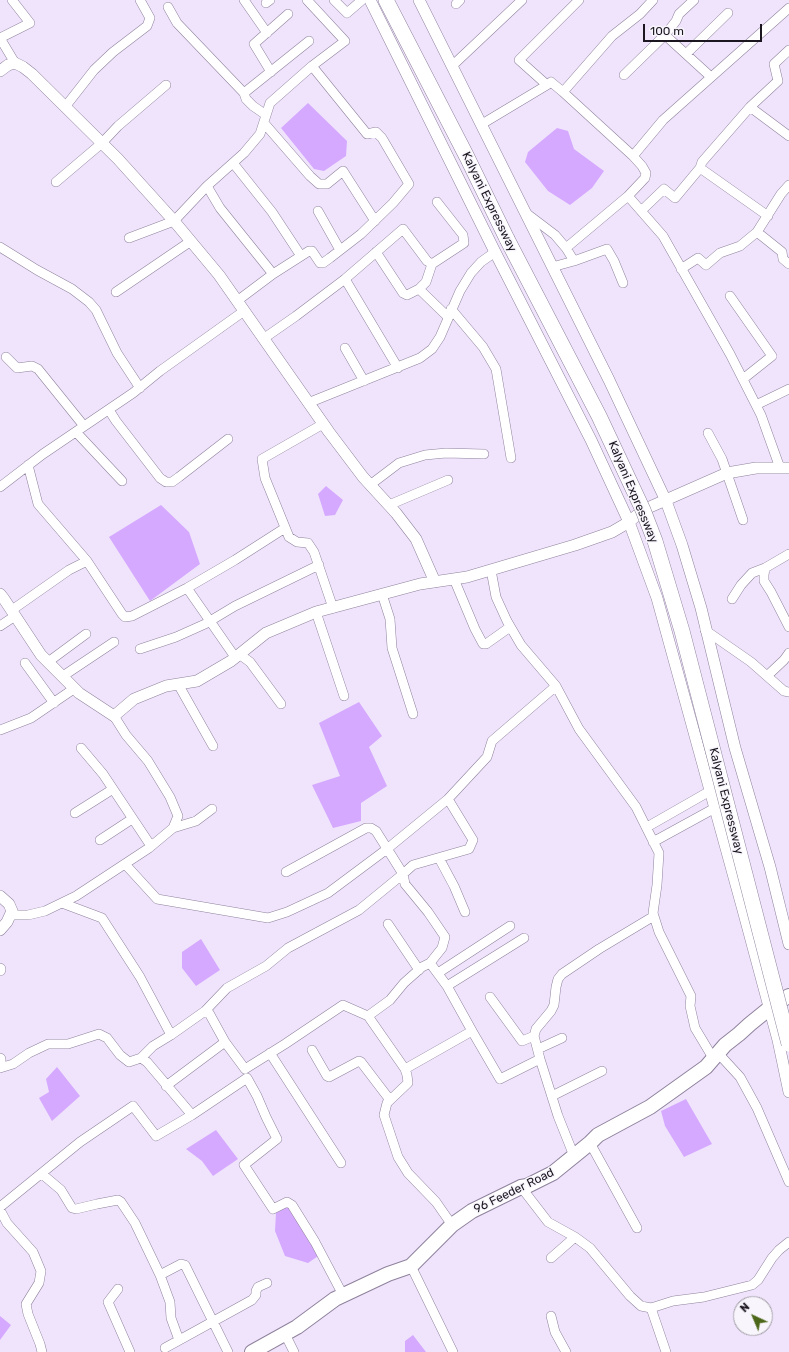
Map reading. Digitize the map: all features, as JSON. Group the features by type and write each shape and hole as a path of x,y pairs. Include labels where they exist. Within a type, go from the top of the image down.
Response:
{"highway":[{"name":"Kalyani Expressway","path":"386,0 467,157 507,239 599,416 643,510 655,541 682,631 789,1044"}],"main road":[{"name":"96 Feeder Road","path":"252,1352 285,1334 343,1295 388,1274 410,1266 452,1225 472,1211 553,1173 598,1135 650,1106 706,1067 725,1044 769,1009 787,997"}],"street":[{"path":"12,0 30,22 0,38 14,63 24,67 32,74 118,159 220,275 323,424 370,485 389,505 416,539 435,582"},
{"path":"65,107 94,70 113,52 147,26 150,18 140,0"},
{"path":"244,0 267,33"},
{"path":"129,238 174,221 207,186 244,153 260,134 270,103 312,66 345,41 307,0"},
{"path":"334,0 347,13 362,0"},
{"path":"370,0 495,252 591,440 629,522 657,598 744,910 778,1040 789,1092"},
{"path":"419,0 609,380 666,501 682,545 700,608 735,748 770,867 789,944"},
{"path":"452,66 522,0"},
{"path":"547,85 519,60 579,0"},
{"path":"563,92 612,36 640,14 653,0"},
{"path":"624,75 665,35 676,21 679,14 694,0"},
{"path":"168,7 177,23 244,93 252,106 265,119 314,180 319,184 327,184 343,171 375,221"},
{"path":"633,156 663,120 789,8"},
{"path":"686,54 728,13"},
{"path":"271,72 254,44 288,14"},
{"path":"665,35 711,77"},
{"path":"244,93 309,41"},
{"path":"641,211 664,189 675,198 700,168 702,162 750,107 778,81 774,64 789,50"},
{"path":"1,69 14,63"},
{"path":"237,301 273,274 309,251 312,251 320,263 323,263 361,234 393,203 409,184 382,138 376,132 367,134 312,66"},
{"path":"482,124 551,82 633,156 642,166 646,173 645,178 628,196 566,248"},
{"path":"56,182 102,144 118,126 166,85"},
{"path":"750,107 789,136"},
{"path":"233,163 272,212 301,256"},
{"path":"700,168 768,216"},
{"path":"681,269 698,258 706,264 720,253 740,246 758,232 781,194 789,185"},
{"path":"207,186 220,208 273,274"},
{"path":"114,716 134,699 166,686 197,681 237,656 266,633 316,612 420,584 467,577 575,545 612,532 629,522 643,510 727,474 756,468 785,468 761,415 730,354 663,236 628,196"},
{"path":"376,252 403,293 406,295 419,289 426,282 432,264 464,243 463,235 437,202"},
{"path":"318,211 340,250"},
{"path":"525,212 555,235 566,248 574,261"},
{"path":"263,339 345,279 403,229 427,261 432,264"},
{"path":"758,232 782,252 783,259 789,264"},
{"path":"116,292 191,241"},
{"path":"0,247 37,270 72,289 89,302 96,310 117,353 140,388"},
{"path":"552,267 607,249 623,282"},
{"path":"308,403 398,368 420,358 432,349 440,337 460,290 471,273 481,262 495,252"},
{"path":"345,279 398,368"},
{"path":"419,289 449,313 483,347 496,369 511,458"},
{"path":"730,296 772,356 743,379"},
{"path":"0,487 84,426 140,388 160,371 244,311"},
{"path":"345,348 364,381"},
{"path":"6,357 17,368 32,366 38,369 84,426"},
{"path":"756,405 789,389"},
{"path":"109,410 160,478 166,482 172,482 228,439"},
{"path":"323,424 262,459 265,478 289,537 297,542 308,543 314,552 333,608"},
{"path":"76,432 122,481"},
{"path":"708,433 722,459 743,520"},
{"path":"370,485 398,463 425,454 446,452 484,454"},
{"path":"28,466 38,504 87,561 125,617 132,616 187,588 285,528"},
{"path":"389,505 448,480"},
{"path":"732,599 741,585 752,573 766,568 789,554"},
{"path":"0,626 14,613 69,570 87,561"},
{"path":"140,649 176,637 210,622 235,606 318,565"},
{"path":"766,568 764,581 789,627"},
{"path":"491,570 496,597 510,627 521,645 556,686 579,729 636,807 647,827 659,853 653,913 659,932 691,996 690,1006 695,1028 715,1055 740,1077 757,1108 789,1182"},
{"path":"454,579 475,629 484,645 510,627"},
{"path":"187,588 210,622 237,656 250,662 282,704"},
{"path":"0,594 41,655 79,693 114,716 126,735 148,761 170,797 178,816 173,828"},
{"path":"382,594 390,619 392,648 413,714"},
{"path":"316,612 344,696"},
{"path":"705,630 751,662 784,691 789,692"},
{"path":"48,662 86,634"},
{"path":"63,676 114,642"},
{"path":"767,676 784,660 789,653"},
{"path":"25,663 54,703"},
{"path":"178,684 213,746"},
{"path":"125,864 157,899 268,918 288,912 328,893 387,849 448,799 487,757 492,741 556,686"},
{"path":"0,730 31,718 74,688"},
{"path":"81,748 103,774 151,846"},
{"path":"75,813 113,789"},
{"path":"647,827 710,791"},
{"path":"0,1059 0,1067 13,1064 28,1053 48,1044 68,1044 99,1034 107,1038 120,1055 129,1062 141,1058 153,1046 205,1011 227,988 266,966 288,948 359,910 413,865 469,849 473,840 448,799"},
{"path":"653,842 715,808"},
{"path":"11,914 28,915 45,911 76,896 151,846 173,828 196,821 212,809"},
{"path":"100,840 132,819"},
{"path":"286,872 366,828 371,828 376,831 403,874 405,884 428,912 445,938 442,948 430,963 404,983 390,1000 368,1016"},
{"path":"439,858 454,886 465,912"},
{"path":"0,896 9,904 12,911 0,930"},
{"path":"62,903 102,918 140,977 171,1034"},
{"path":"574,1156 558,1116 540,1059 534,1036 536,1030 552,1011 556,986 558,979 562,974 599,949 654,916"},
{"path":"388,924 419,970"},
{"path":"438,974 510,926"},
{"path":"447,986 524,938"},
{"path":"430,963 447,986 500,1079 540,1059"},
{"path":"490,997 522,1041 534,1036"},
{"path":"205,1011 209,1013 225,1042 244,1069 343,1005 368,1016 405,1069 408,1083 387,1103 384,1115 398,1157 408,1173 436,1202 452,1225"},
{"path":"405,1069 472,1031"},
{"path":"538,1049 562,1038"},
{"path":"166,1086 225,1042"},
{"path":"312,1050 329,1077 359,1061 361,1062 390,1100"},
{"path":"270,1053 341,1163"},
{"path":"141,1058 147,1062 192,1116"},
{"path":"552,1096 602,1071"},
{"path":"42,1352 28,1314 26,1304 39,1283 41,1271 33,1252 7,1223 0,1208 80,1142 133,1106 156,1136 192,1116 247,1078 277,1138 244,1165 273,1209 287,1202 296,1210 343,1295"},
{"path":"590,1143 637,1228"},
{"path":"42,1174 61,1190 72,1208 76,1209 118,1200 121,1202 134,1223 160,1275 170,1302 171,1318 179,1340"},
{"path":"521,1187 548,1222 590,1248 630,1296 641,1306 651,1308 673,1302 727,1292 752,1285 758,1280 775,1254 789,1242"},
{"path":"551,1258 574,1237"},
{"path":"160,1275 181,1264 185,1265 228,1352"},
{"path":"410,1266 452,1352"},
{"path":"165,1348 252,1300 256,1295 258,1287 267,1283"},
{"path":"118,1289 108,1302 130,1352"},
{"path":"651,1308 666,1352"},
{"path":"550,1316 555,1332 566,1352"},
{"path":"285,1334 294,1352"}],"shaded area":[{"path":"308,103 347,141 346,156 324,171 314,169 281,128"},
{"path":"557,128 568,131 574,149 604,171 592,188 570,205 548,191 525,162 528,152"},
{"path":"326,486 343,500 335,515 325,516 318,494"},
{"path":"161,505 189,532 200,564 150,601 109,537"},
{"path":"359,702 382,736 369,747 387,786 361,803 361,821 333,828 312,785 340,776 319,723"},
{"path":"201,939 220,970 196,986 182,968 182,952"},
{"path":"57,1067 80,1096 52,1121 39,1098 49,1092 46,1079"},
{"path":"686,1099 712,1144 684,1157 665,1126 661,1111"},
{"path":"216,1130 238,1159 213,1176 202,1161 186,1149"},
{"path":"287,1207 294,1209 324,1252 308,1263 285,1256 275,1231 276,1213"},
{"path":"0,1316 11,1325 0,1340"},
{"path":"413,1335 426,1352 405,1352 405,1341"}]}
